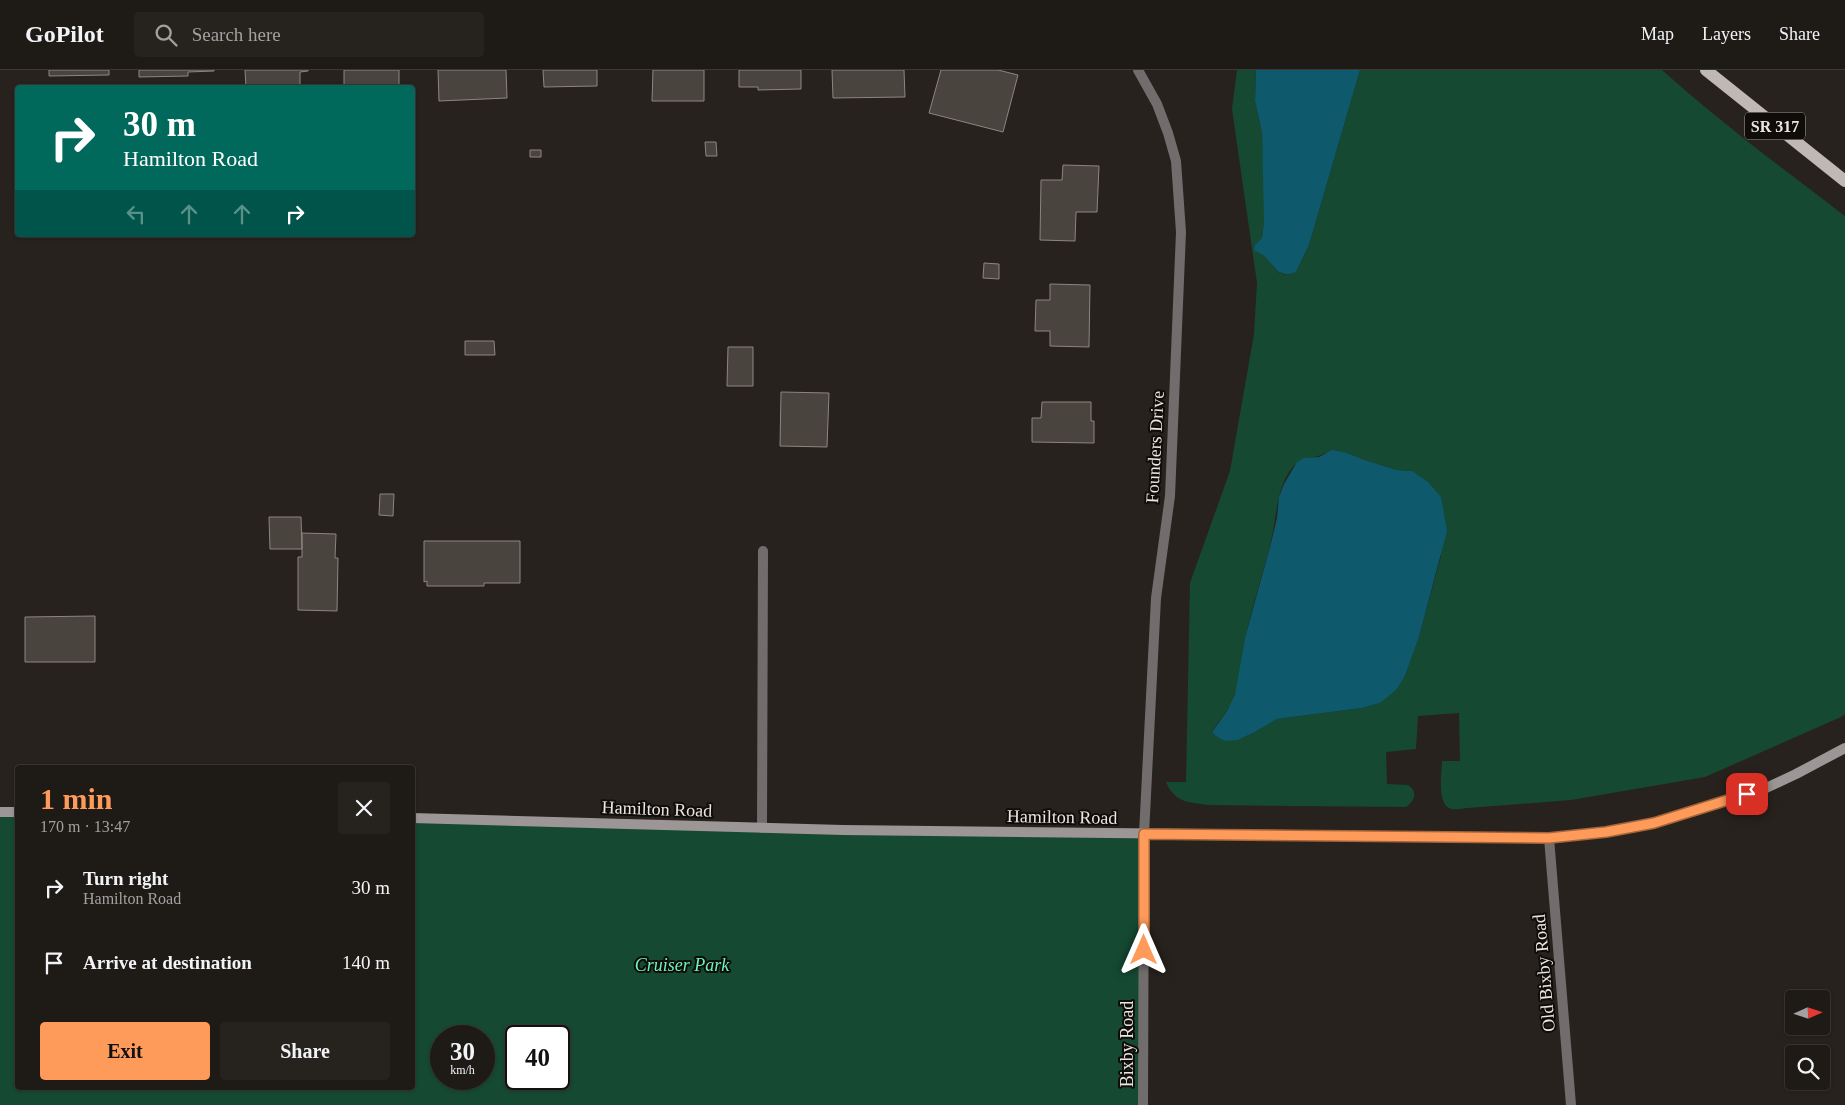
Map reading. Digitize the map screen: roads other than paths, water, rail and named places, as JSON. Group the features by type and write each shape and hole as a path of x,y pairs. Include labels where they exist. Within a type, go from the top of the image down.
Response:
{"main road":[{"name":"SR 317","path":"1706,70 1845,181"},
{"name":"Hamilton Road","path":"415,818 762,828 1549,838 1606,832 1654,823 1691,812 1764,789 1845,748"},
{"path":"0,812 15,812"}],"street":[{"name":"Founders Drive","path":"1138,70 1158,104 1173,152 1182,232 1170,496 1156,598 1144,834"},
{"path":"762,828 763,551"},
{"name":"Bixby Road","path":"1144,834 1144,1105"},
{"name":"Old Bixby Road","path":"1549,838 1570,1105"}],"water":[{"path":"1256,70 1360,70 1309,245 1296,272 1288,274 1277,271 1266,257 1254,251 1255,245 1262,238 1264,221 1262,133 1255,101"},
{"path":"1332,450 1347,453 1397,470 1412,471 1428,482 1441,497 1447,531 1419,637 1405,676 1396,690 1380,703 1362,708 1277,719 1238,740 1225,741 1212,732 1227,711 1235,695 1245,638 1277,518 1279,497 1297,462 1304,458 1319,457"}],"park label":[{"name":"Cruiser Park","path":"682,965"}]}
